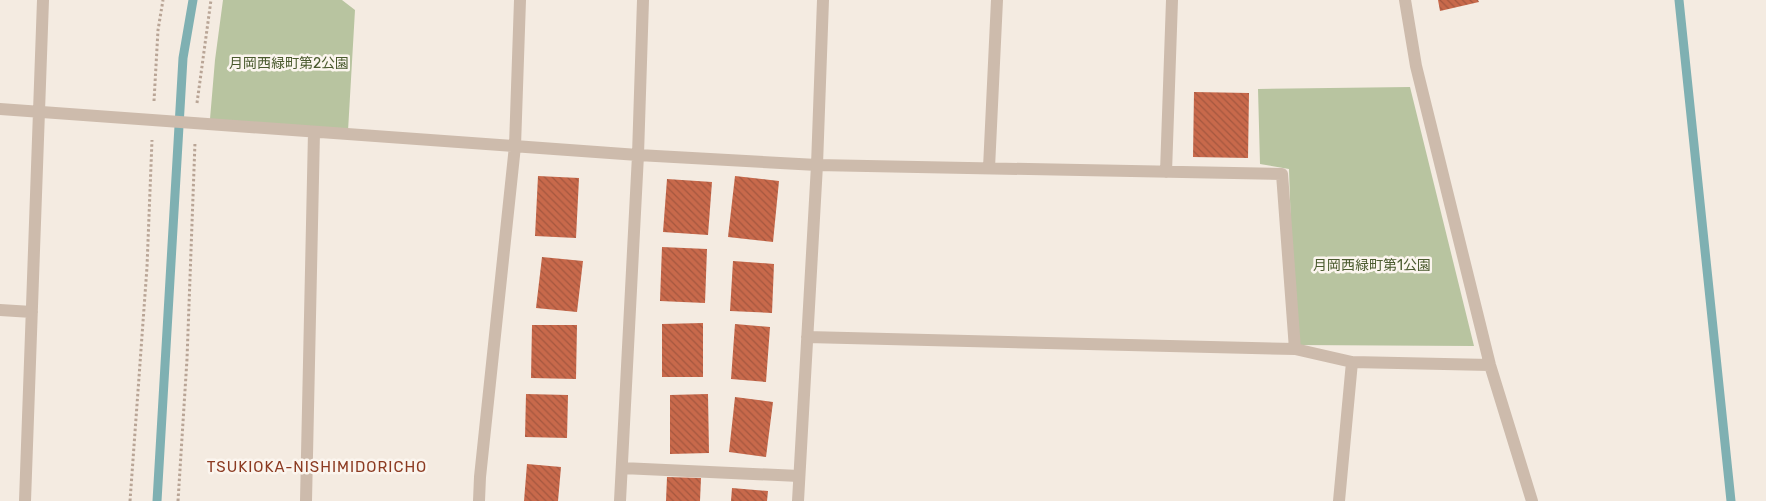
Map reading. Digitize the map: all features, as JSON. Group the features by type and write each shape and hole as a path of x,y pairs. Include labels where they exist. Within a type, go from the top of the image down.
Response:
{"street":[{"path":"25,501 43,0"},
{"path":"479,501 515,146 520,0"},
{"path":"620,501 638,155 643,0"},
{"path":"798,501 817,165 823,0"},
{"path":"989,168 997,0"},
{"path":"1166,172 1172,0"},
{"path":"1405,0 1416,66 1490,365 1532,501"},
{"path":"0,109 638,155 817,165 1282,174 1295,349"},
{"path":"306,501 314,132"},
{"path":"0,310 32,312"},
{"path":"807,337 1295,349 1352,362 1490,365"},
{"path":"1339,501 1352,362"},
{"path":"622,468 799,476"}],"path":[{"path":"130,501 147,267 158,30 163,0"},
{"path":"178,501 187,359 196,123 211,0"}],"green space":[{"name":"月岡西緑町第2公園","path":"223,0 342,0 355,10 348,131 210,119"},
{"name":"月岡西緑町第1公園","path":"1410,87 1474,346 1295,345 1295,349 1289,169 1260,164 1258,89"}],"building":[{"path":"1438,0 1478,0 1479,2 1440,11"},
{"path":"1194,92 1249,93 1248,158 1193,157"},
{"path":"538,176 579,178 576,238 535,236"},
{"path":"735,176 779,181 773,242 728,237"},
{"path":"667,179 712,182 708,235 663,232"},
{"path":"662,247 707,249 705,303 660,301"},
{"path":"542,257 583,261 577,312 536,308"},
{"path":"733,261 774,264 772,313 730,311"},
{"path":"703,323 703,377 662,377 662,324"},
{"path":"735,324 770,327 766,382 731,379"},
{"path":"532,325 577,325 576,379 531,378"},
{"path":"526,394 568,395 567,438 525,437"},
{"path":"708,394 709,453 670,454 670,395"},
{"path":"735,397 773,402 766,457 729,452"},
{"path":"527,464 561,467 558,501 524,501"},
{"path":"667,477 701,478 700,501 666,501"},
{"path":"732,488 768,491 767,501 731,501"}],"waterway":[{"path":"157,501 183,58 193,0"},
{"path":"1679,0 1731,501"}],"district":[{"name":"TSUKIOKA-NISHIMIDORICHO","path":"317,467"}]}
